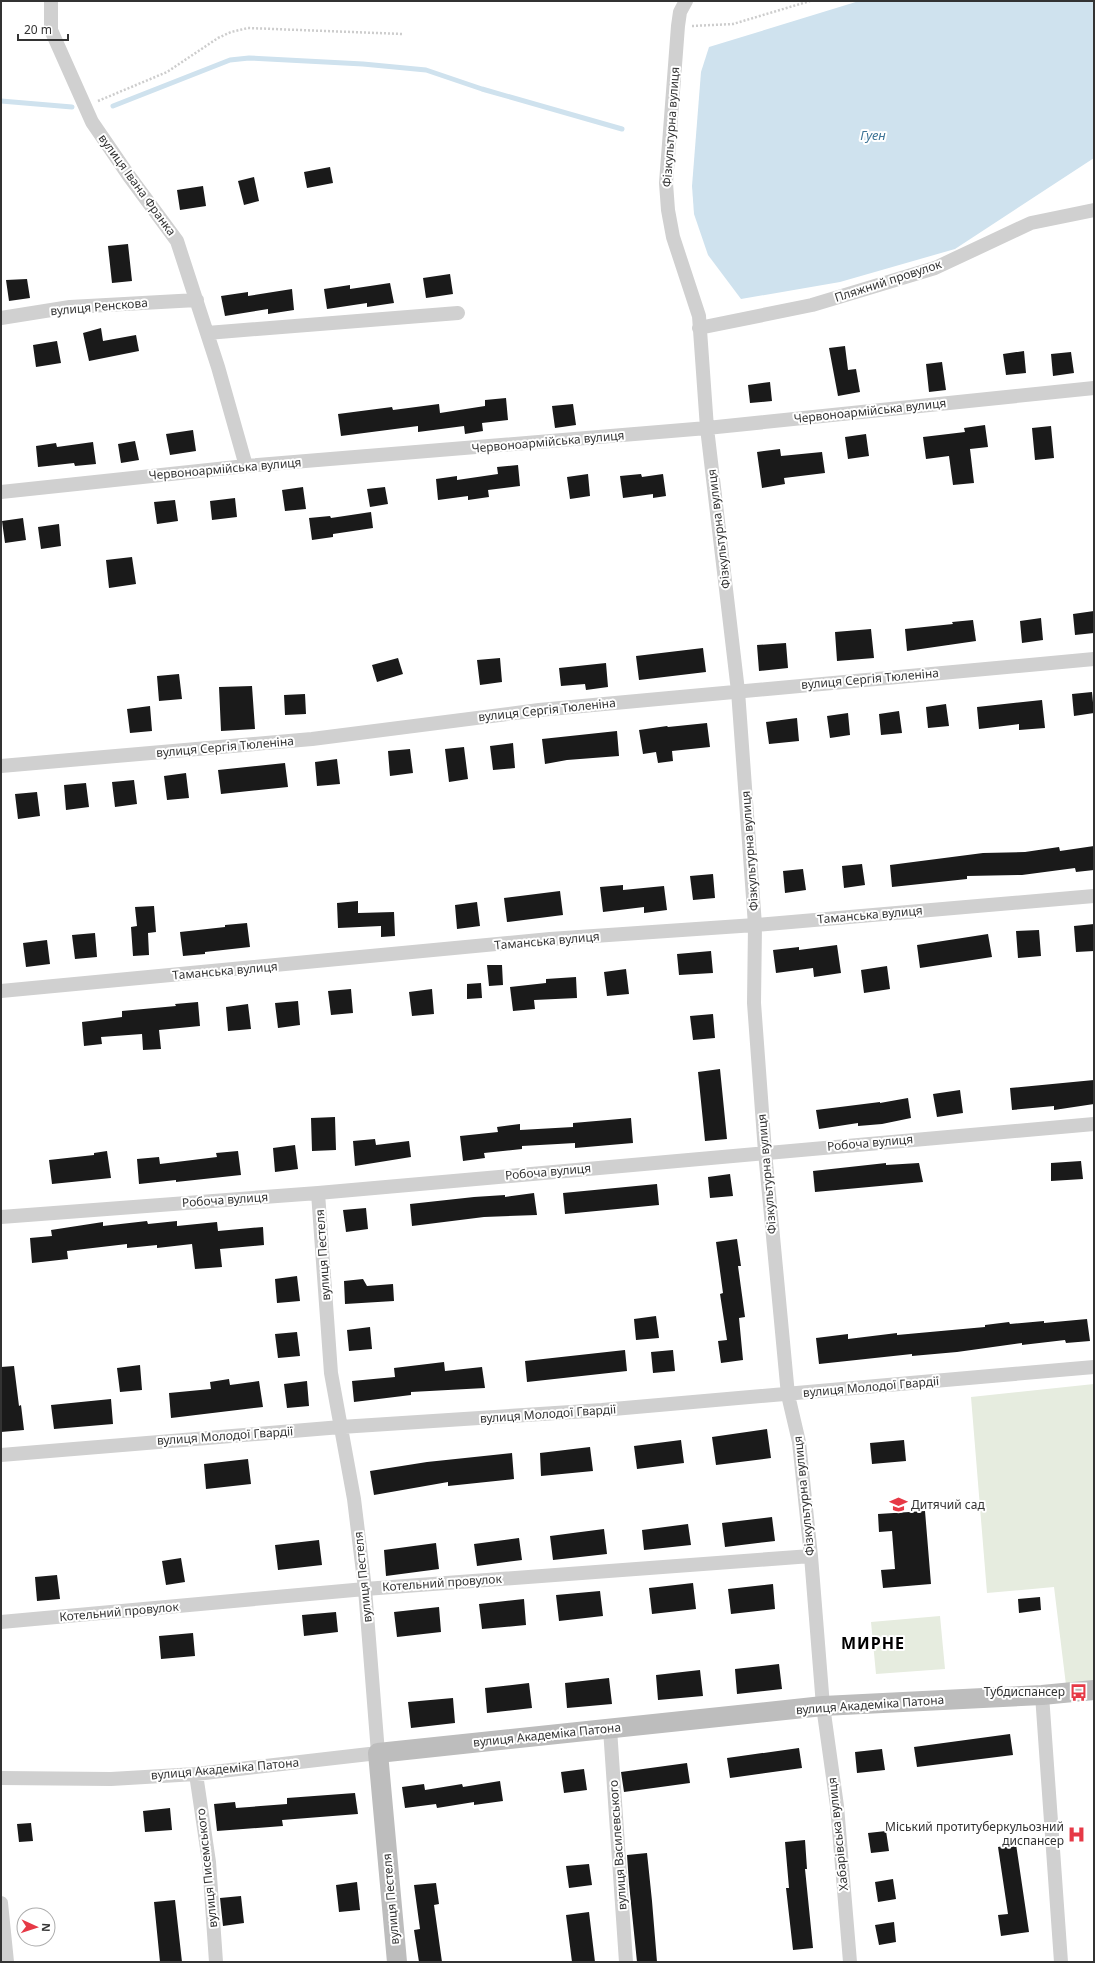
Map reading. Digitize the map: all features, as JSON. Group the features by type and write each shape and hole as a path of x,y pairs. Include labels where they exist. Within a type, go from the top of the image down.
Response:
{"street":[{"name":"вулиця Івана Франка","path":"51,1 50,30 92,122 128,176 177,241 197,300 246,466"},
{"name":"Фізкультурна вулиця","path":"686,1 680,12 678,26 666,183 667,196 673,236 699,316 707,428 738,691 755,925 754,1003 765,1152 788,1395 799,1442 811,1556 822,1706"},
{"name":"Пляжний провулок","path":"700,328 812,305 935,268 1031,222 1094,210"},
{"name":"вулиця Ренскова","path":"1,318 70,308 197,300"},
{"path":"207,333 458,313"},
{"name":"Червоноармійська вулиця","path":"1,492 246,466 707,428 1094,388"},
{"name":"вулиця Сергія Тюленіна","path":"1,766 312,739 539,710 1094,659"},
{"name":"Таманська вулиця","path":"1,991 550,940 755,925 1094,896"},
{"name":"Робоча вулиця","path":"1,1217 318,1193 765,1152 1094,1124"},
{"name":"вулиця Пестеля","path":"318,1193 331,1373 354,1499 365,1589 397,1962"},
{"name":"вулиця Молодої Гвардії","path":"1,1455 341,1427 594,1411 1094,1367"},
{"name":"Котельний провулок","path":"1,1622 365,1589 811,1556"},
{"name":"вулиця Академіка Патона","path":"1,1778 111,1779 196,1774 378,1753 822,1706 1042,1695 1094,1690"},
{"path":"1042,1695 1061,1962"},
{"name":"Хабарівська вулиця","path":"822,1706 837,1806 850,1962"},
{"name":"вулиця Василевського","path":"610,1729 626,1962"},
{"name":"вулиця Писемського","path":"196,1774 209,1862 216,1962"},
{"path":"1,1903 7,1962"}],"path":[{"path":"678,26 733,24 810,1"},
{"path":"86,107 167,72 218,38 231,32 248,28 403,34"}],"shaded area":[{"path":"1094,1384 1094,1682 1066,1685 1054,1587 987,1593 971,1397"},
{"path":"940,1616 945,1669 876,1674 871,1622"}],"water":[{"name":"Гуен","path":"859,1 1094,1 1094,158 955,249 840,282 741,299 708,255 694,214 692,186 701,72 709,47"}],"building":[{"path":"330,167 333,183 307,188 304,172"},
{"path":"254,177 259,201 244,205 238,181"},
{"path":"203,186 206,206 180,210 177,190"},
{"path":"128,244 132,281 112,283 108,246"},
{"path":"450,274 453,294 426,298 423,278"},
{"path":"27,279 30,298 9,301 6,280"},
{"path":"390,283 394,303 367,307 367,303 327,309 324,289 350,285 350,289"},
{"path":"292,289 294,310 268,314 268,309 225,316 221,296 248,292 248,296"},
{"path":"101,328 103,341 136,335 139,351 89,361 83,333"},
{"path":"57,341 61,363 36,367 33,345"},
{"path":"845,346 848,370 856,369 860,392 838,396 829,348"},
{"path":"1024,351 1026,373 1006,375 1003,354"},
{"path":"1071,352 1074,373 1053,376 1051,354"},
{"path":"942,362 946,390 929,392 926,364"},
{"path":"770,382 772,401 750,403 748,385"},
{"path":"506,398 508,420 482,423 483,431 465,434 464,426 418,432 418,426 341,436 338,414 392,407 393,410 439,404 440,413 485,406 485,400"},
{"path":"573,404 576,425 555,428 552,406"},
{"path":"985,425 988,447 970,449 974,483 953,485 949,456 926,459 923,437 965,432 964,428"},
{"path":"1051,426 1054,458 1035,460 1032,428"},
{"path":"193,430 196,451 170,455 166,434"},
{"path":"866,434 869,456 848,459 845,437"},
{"path":"135,441 139,460 121,463 118,444"},
{"path":"93,442 96,464 75,466 74,463 38,467 36,446 56,443 57,447"},
{"path":"780,449 781,456 822,452 825,473 784,478 785,484 762,488 757,452"},
{"path":"518,465 520,486 488,490 489,497 468,500 468,496 438,500 436,479 457,476 457,480 498,474 497,467"},
{"path":"588,474 590,496 570,499 567,477"},
{"path":"641,474 642,477 663,474 666,496 653,498 653,494 623,498 620,476"},
{"path":"303,487 306,509 285,511 282,490"},
{"path":"385,487 388,504 370,507 367,489"},
{"path":"235,498 237,517 212,520 210,501"},
{"path":"175,500 178,521 157,524 154,502"},
{"path":"371,512 373,528 333,534 333,537 312,540 309,518 330,516 331,518"},
{"path":"23,518 26,540 5,543 2,521"},
{"path":"59,524 61,546 41,549 38,527"},
{"path":"132,557 136,584 109,588 106,560"},
{"path":"1094,611 1094,633 1075,635 1073,614"},
{"path":"1041,618 1043,640 1022,643 1020,621"},
{"path":"973,620 976,641 907,651 905,629 953,624 952,622"},
{"path":"871,629 874,658 837,661 835,632"},
{"path":"786,643 788,668 759,671 757,645"},
{"path":"703,648 706,672 639,680 636,656"},
{"path":"398,658 403,674 377,682 372,665"},
{"path":"500,658 502,682 480,685 477,660"},
{"path":"606,663 608,687 586,690 585,684 561,686 559,668"},
{"path":"179,674 182,699 159,701 157,676"},
{"path":"252,686 255,729 221,731 219,687"},
{"path":"1092,692 1094,713 1074,716 1072,694"},
{"path":"305,694 306,714 285,715 284,695"},
{"path":"1042,700 1045,728 1019,730 1019,724 979,729 977,707"},
{"path":"946,704 949,726 928,728 926,707"},
{"path":"150,706 152,731 130,733 127,709"},
{"path":"899,711 902,733 881,735 879,714"},
{"path":"848,713 850,735 830,738 827,716"},
{"path":"797,718 799,741 769,744 766,722"},
{"path":"707,723 710,747 672,751 673,761 658,763 656,752 643,754 639,730"},
{"path":"617,731 619,756 567,760 545,764 542,739"},
{"path":"513,743 515,768 493,770 490,746"},
{"path":"464,747 468,779 449,782 445,749"},
{"path":"410,749 413,773 390,776 388,751"},
{"path":"337,759 340,784 317,786 315,762"},
{"path":"285,763 288,787 221,794 218,770"},
{"path":"186,773 189,798 167,800 164,776"},
{"path":"134,780 137,804 115,807 112,782"},
{"path":"86,783 89,807 66,810 64,785"},
{"path":"37,792 40,816 18,819 15,794"},
{"path":"1094,846 1094,870 1076,872 1075,868 1022,875 967,876 967,879 892,887 890,865 983,853 1025,852 1059,847 1060,851"},
{"path":"862,864 865,885 844,888 842,866"},
{"path":"803,869 806,890 785,893 783,871"},
{"path":"713,874 715,898 693,900 690,876"},
{"path":"623,885 623,890 664,886 667,910 644,913 644,907 603,912 600,887"},
{"path":"560,891 563,915 507,922 504,898"},
{"path":"358,901 358,913 394,912 395,936 381,937 381,926 338,928 337,903"},
{"path":"477,902 480,926 457,929 455,905"},
{"path":"154,906 156,932 148,933 149,955 133,956 131,927 137,926 135,907"},
{"path":"247,923 250,947 183,956 180,932"},
{"path":"1094,924 1094,951 1076,952 1074,926"},
{"path":"1039,930 1041,956 1018,958 1016,931"},
{"path":"95,933 97,957 75,959 72,935"},
{"path":"988,934 992,957 920,968 917,945"},
{"path":"47,940 50,964 26,967 23,943"},
{"path":"837,945 841,973 814,977 813,968 776,973 773,950 799,947 799,950"},
{"path":"711,951 713,973 679,975 677,954"},
{"path":"487,965 502,965 503,985 489,986"},
{"path":"887,966 890,989 864,993 861,970"},
{"path":"626,969 629,994 607,996 604,972"},
{"path":"576,977 577,998 534,1000 535,1009 513,1011 510,987 546,983 546,979"},
{"path":"481,983 482,998 467,999 467,984"},
{"path":"351,989 353,1013 331,1015 328,991"},
{"path":"432,989 434,1014 412,1016 409,992"},
{"path":"298,1001 300,1025 278,1028 275,1003"},
{"path":"198,1002 200,1026 159,1030 161,1049 143,1050 142,1034 101,1037 102,1044 84,1046 82,1022 122,1017 122,1011 176,1006 175,1004"},
{"path":"248,1004 251,1029 228,1031 226,1007"},
{"path":"713,1014 715,1038 693,1040 690,1016"},
{"path":"720,1069 727,1139 705,1141 698,1072"},
{"path":"1094,1080 1094,1104 1054,1110 1054,1106 1012,1110 1010,1088"},
{"path":"960,1090 963,1113 937,1117 933,1094"},
{"path":"908,1098 911,1118 882,1124 858,1126 858,1123 819,1129 816,1110 880,1103"},
{"path":"335,1117 336,1150 312,1151 311,1118"},
{"path":"631,1118 633,1143 575,1148 575,1143 522,1146 522,1149 484,1153 485,1158 463,1161 460,1136 498,1132 497,1127 520,1124 520,1130 573,1127 573,1123"},
{"path":"375,1139 376,1145 409,1141 411,1157 355,1166 353,1141"},
{"path":"295,1145 298,1169 275,1172 273,1148"},
{"path":"107,1151 111,1178 52,1184 49,1160 94,1155 94,1153"},
{"path":"238,1151 241,1175 176,1182 176,1180 139,1184 137,1159 159,1157 160,1164 217,1157 216,1153"},
{"path":"1081,1161 1083,1179 1051,1181 1051,1163"},
{"path":"886,1163 886,1165 919,1163 923,1182 815,1192 813,1171"},
{"path":"730,1174 733,1196 710,1198 708,1177"},
{"path":"657,1184 659,1205 565,1214 563,1193"},
{"path":"534,1193 537,1215 484,1217 412,1226 410,1204 474,1197 505,1195 505,1197"},
{"path":"366,1208 368,1229 346,1232 343,1210"},
{"path":"147,1221 148,1224 177,1221 177,1226 217,1222 218,1231 263,1227 264,1245 220,1249 222,1267 195,1269 192,1244 157,1248 157,1245 127,1248 127,1244 67,1251 68,1259 32,1263 30,1238 52,1236 51,1230 103,1222 103,1226"},
{"path":"737,1239 741,1266 738,1266 745,1317 739,1318 743,1360 721,1363 718,1341 727,1340 720,1294 723,1293 716,1242"},
{"path":"297,1276 300,1301 277,1303 275,1279"},
{"path":"363,1279 367,1286 393,1284 394,1301 345,1304 344,1281"},
{"path":"656,1316 659,1338 636,1340 634,1319"},
{"path":"1087,1319 1090,1341 1066,1343 1065,1340 1022,1345 1022,1343 957,1352 912,1356 912,1354 819,1364 816,1338 848,1334 848,1339 897,1333 897,1335 985,1327 985,1325 1009,1322 1010,1324 1044,1321 1044,1323"},
{"path":"370,1327 372,1349 349,1351 347,1330"},
{"path":"297,1332 300,1356 278,1358 275,1334"},
{"path":"625,1350 627,1371 527,1382 525,1361"},
{"path":"673,1350 675,1371 653,1373 651,1352"},
{"path":"444,1362 445,1371 482,1367 485,1388 411,1392 411,1395 354,1402 352,1381 395,1377 394,1368"},
{"path":"140,1365 142,1390 120,1392 117,1368"},
{"path":"14,1366 19,1406 21,1405 24,1430 1,1432 1,1367"},
{"path":"229,1379 230,1385 259,1381 263,1407 171,1418 169,1393 211,1389 210,1382"},
{"path":"307,1381 309,1406 287,1408 284,1384"},
{"path":"111,1399 113,1424 54,1429 51,1405"},
{"path":"767,1429 771,1458 716,1465 712,1437"},
{"path":"681,1440 684,1463 637,1469 634,1446"},
{"path":"904,1440 906,1461 872,1464 870,1443"},
{"path":"590,1447 593,1471 541,1476 540,1453"},
{"path":"512,1453 514,1479 448,1486 448,1482 374,1495 370,1471 427,1462"},
{"path":"248,1459 251,1484 206,1489 204,1464"},
{"path":"925,1511 931,1584 883,1588 881,1570 895,1569 892,1531 879,1532 878,1514"},
{"path":"772,1517 775,1541 725,1547 722,1523"},
{"path":"688,1524 691,1545 644,1550 642,1530"},
{"path":"604,1529 607,1554 553,1560 550,1536"},
{"path":"519,1538 522,1560 477,1566 474,1544"},
{"path":"319,1540 322,1565 278,1570 275,1545"},
{"path":"436,1543 439,1569 386,1576 384,1550"},
{"path":"181,1558 185,1582 166,1585 162,1561"},
{"path":"57,1575 60,1599 37,1601 35,1577"},
{"path":"693,1583 696,1609 652,1614 649,1588"},
{"path":"773,1584 775,1609 731,1614 728,1589"},
{"path":"600,1591 603,1616 559,1621 556,1595"},
{"path":"1040,1597 1041,1610 1019,1613 1018,1599"},
{"path":"524,1599 526,1625 482,1629 479,1604"},
{"path":"439,1607 441,1632 397,1637 394,1612"},
{"path":"336,1612 338,1632 304,1636 302,1615"},
{"path":"193,1633 195,1656 161,1659 159,1636"},
{"path":"779,1664 782,1689 737,1694 735,1669"},
{"path":"700,1670 703,1696 658,1700 656,1675"},
{"path":"609,1678 612,1704 567,1708 565,1683"},
{"path":"529,1683 532,1708 487,1713 485,1688"},
{"path":"453,1698 455,1723 411,1728 408,1702"},
{"path":"1010,1734 1013,1755 917,1767 914,1747"},
{"path":"799,1748 802,1768 730,1778 727,1758"},
{"path":"882,1749 885,1770 857,1773 855,1752"},
{"path":"687,1763 690,1783 624,1792 621,1772"},
{"path":"584,1769 587,1790 564,1793 561,1772"},
{"path":"500,1781 503,1801 474,1805 474,1802 437,1808 436,1804 405,1808 402,1787 424,1784 425,1790 462,1784 463,1787"},
{"path":"355,1793 358,1814 282,1820 283,1826 217,1831 214,1804 235,1802 236,1808 287,1804 287,1798"},
{"path":"170,1808 172,1830 145,1832 143,1811"},
{"path":"31,1823 33,1841 19,1842 17,1824"},
{"path":"886,1831 889,1851 871,1853 868,1833"},
{"path":"805,1840 807,1869 805,1869 813,1948 793,1950 786,1888 789,1888 785,1842"},
{"path":"1016,1844 1029,1932 1001,1936 998,1915 1008,1914 998,1847"},
{"path":"647,1853 657,1962 637,1962 627,1855"},
{"path":"589,1864 592,1885 569,1888 566,1866"},
{"path":"893,1879 896,1899 878,1902 875,1882"},
{"path":"357,1882 360,1910 339,1912 336,1885"},
{"path":"436,1883 439,1904 434,1905 442,1962 419,1962 414,1930 420,1929 414,1885"},
{"path":"241,1896 244,1923 223,1926 220,1898"},
{"path":"175,1900 182,1962 160,1962 154,1902"},
{"path":"589,1912 595,1962 572,1962 566,1915"},
{"path":"894,1922 896,1942 879,1945 875,1925"}],"waterway":[{"path":"113,106 230,60 249,58 363,64 426,70 482,89 622,129"},
{"path":"1,101 72,107"}],"place":[{"name":"Дитячий сад","path":"898,1505"},
{"name":"Тубдиспансер","path":"1078,1692"},
{"name":"Міський протитуберкульозний диспансер","path":"1077,1834"}],"district":[{"name":"МИРНЕ","path":"873,1643"}]}
